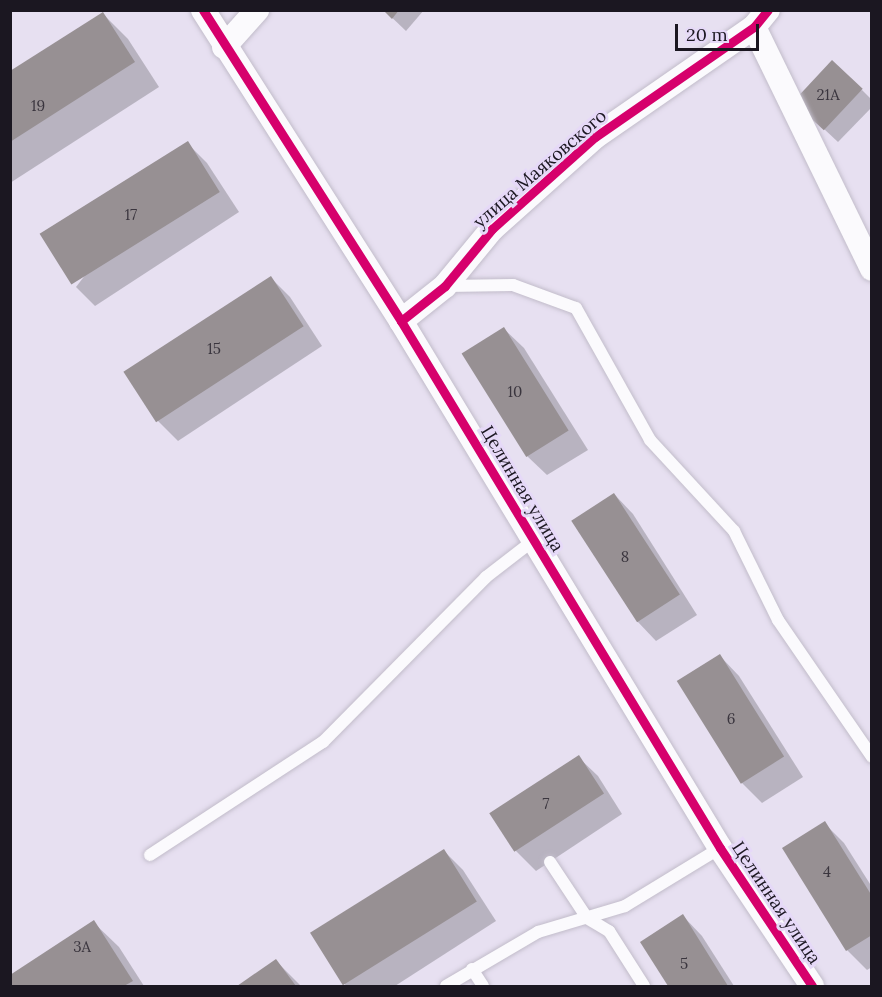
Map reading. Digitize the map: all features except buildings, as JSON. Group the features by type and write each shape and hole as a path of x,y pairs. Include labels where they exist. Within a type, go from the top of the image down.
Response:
{"street":[{"name":"Целинная улица","path":"203,10 401,321 720,848 812,987"},
{"path":"225,47 257,10"},
{"path":"761,19 872,269"},
{"name":"улица Маяковского","path":"401,321 445,286 492,229 595,137 761,19"}],"lane":[{"path":"445,286 513,285 576,308 650,440 734,531 778,620 872,757"},
{"path":"150,855 323,742 486,578 534,540"},
{"path":"446,987 472,969 538,932 625,906 720,848"},
{"path":"550,862 587,918 609,931 644,987"},
{"path":"472,969 483,987"}],"cycle path":[{"path":"203,10 401,321 720,848 812,986"},
{"path":"401,321 445,286 492,229 595,137 754,27 768,10"}]}
